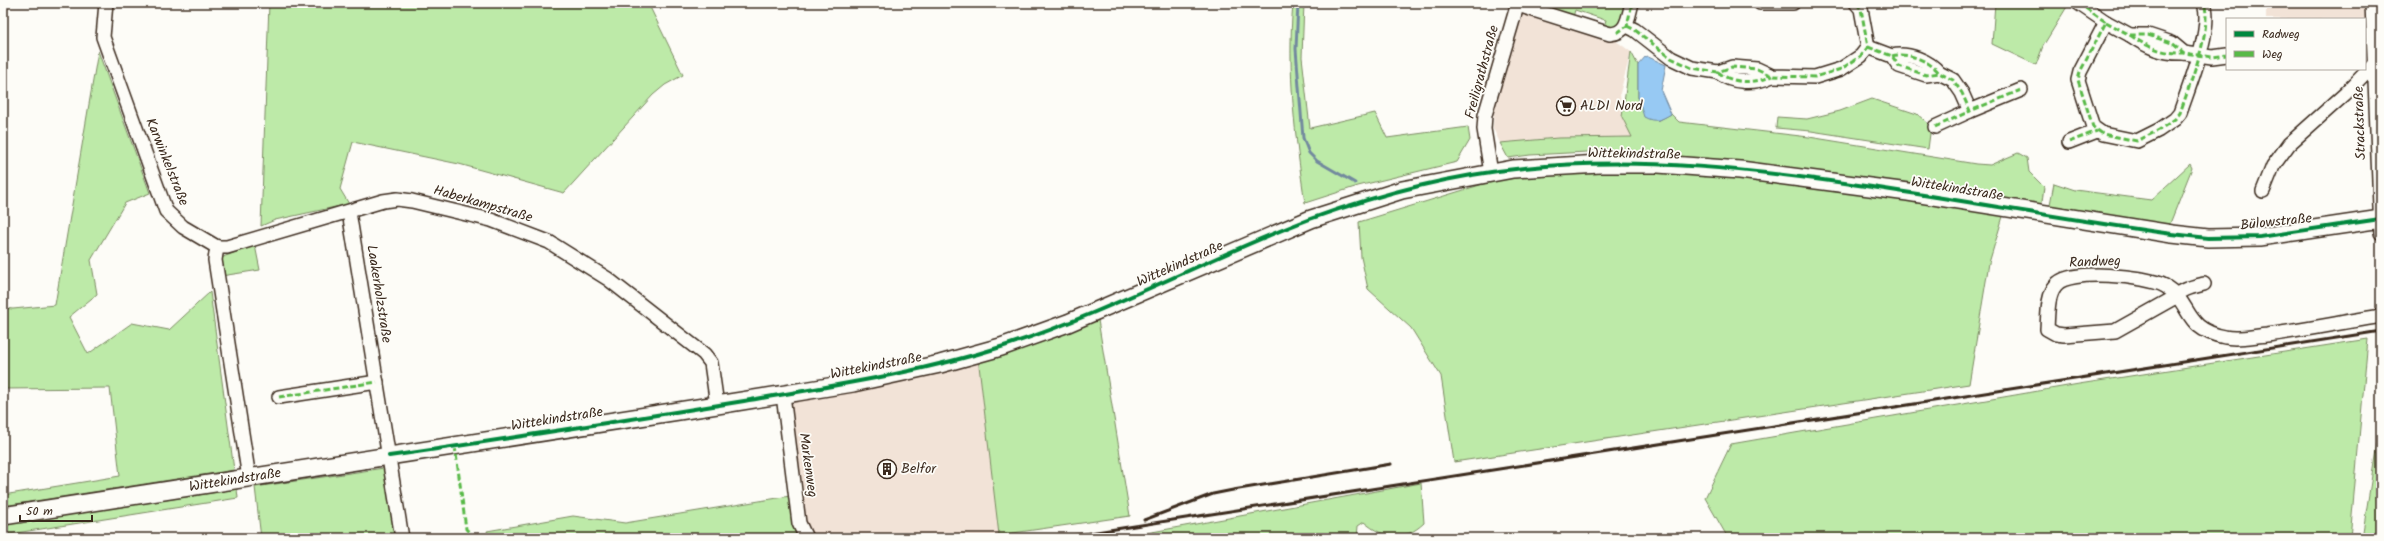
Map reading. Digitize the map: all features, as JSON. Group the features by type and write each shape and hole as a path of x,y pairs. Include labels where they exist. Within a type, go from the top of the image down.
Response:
{"main road":[{"name":"Wittekindstraße","path":"3,516 783,395 911,371 1001,347 1129,298 1311,219 1402,190 1491,173 1528,168 1600,164 1666,164 1740,170 1908,192 2172,234"},
{"name":"Bülowstraße","path":"2172,234 2208,238 2260,237 2381,223"}],"street":[{"name":"Karwinkelstraße","path":"106,3 103,37 166,211 183,227 217,247"},
{"path":"1518,4 1610,34 1622,31 1627,26 1632,3"},
{"path":"1760,3 1793,3"},
{"path":"1856,3 1862,8 1868,47"},
{"path":"2078,3 2106,22 2130,35 2148,35 2172,43 2184,53 2199,56 2226,55"},
{"path":"2069,142 2097,131 2137,141 2175,120 2180,113 2199,56 2206,20 2204,3"},
{"name":"Strackstraße","path":"2372,3 2377,34 2374,64 2381,223"},
{"name":"Freiligrathstraße","path":"1491,173 1484,129 1485,116 1518,4"},
{"path":"2097,131 2090,120 2078,80 2080,72 2106,22"},
{"path":"1627,26 1635,30 1671,58 1692,68 1718,72 1732,67 1757,69 1772,76 1801,78 1828,74 1852,62 1868,47"},
{"path":"1868,47 1892,56 1899,66 1926,76 1939,74 1953,80 1970,111"},
{"path":"2263,191 2273,166 2289,144 2346,94 2374,64"},
{"path":"1935,127 2021,90"},
{"name":"Haberkampstraße","path":"217,247 227,247 398,199 491,220 549,242 608,279 709,359 717,405"},
{"name":"Laakerholzstraße","path":"349,212 402,538"},
{"path":"217,247 215,260 249,478"},
{"name":"Randweg","path":"2204,284 2183,289 2176,294 2172,299 2115,331 2064,335 2056,334 2047,329 2050,297 2055,285 2062,280 2071,277 2119,276 2157,283 2176,294 2192,321 2199,328 2227,338 2276,334 2381,316"},
{"path":"279,397 377,382"},
{"name":"Markenweg","path":"783,395 799,523 806,538"}],"shaded area":[{"path":"2266,3 2364,3 2365,18 2266,18"},
{"path":"1518,13 1615,40 1631,52 1620,93 1622,117 1633,137 1558,138 1500,143 1493,128 1495,89"},
{"path":"978,357 999,535 981,538 810,538 801,522 787,397"}],"green space":[{"path":"269,3 648,3 683,75 665,85 653,95 564,193 459,164 353,142 340,189 349,204 275,220 261,226"},
{"path":"1293,3 1304,3 1302,57 1310,128 1375,113 1387,138 1468,127 1470,140 1457,162 1358,186 1305,203 1293,103 1291,28"},
{"path":"1531,3 1622,3 1627,5 1619,25 1615,27 1604,26 1606,20 1575,10 1573,17"},
{"path":"1995,3 2064,3 2068,5 2043,46 2036,65 1992,44"},
{"path":"98,51 150,193 125,203 91,260 97,294 69,317 88,354 132,323 169,330 210,292 234,470 3,506 3,495 120,476 110,388 3,389 3,308 13,309 55,305"},
{"path":"1631,52 1638,65 1638,98 1658,121 1671,114 1679,122 1809,137 1976,164 1990,165 2018,153 2027,158 2029,172 2044,187 2041,209 1826,174 1625,150 1530,155 1508,158 1500,143 1558,138 1632,137 1622,117"},
{"path":"1872,99 1917,114 1931,126 1928,149 1811,131 1776,128 1777,117 1807,119 1840,111"},
{"path":"2190,164 2192,168 2169,226 2049,210 2054,183 2075,190 2151,200"},
{"path":"1675,170 1737,175 2004,213 1989,263 1969,384 1454,462 1441,376 1411,328 1368,289 1361,257 1359,222 1493,181 1568,171"},
{"path":"255,245 260,270 221,276 219,265 223,257"},
{"path":"1098,320 1130,516 999,535 978,357"},
{"path":"2368,339 2350,538 1728,538 1705,498 1731,444 2079,384"},
{"path":"2381,419 2381,538 2362,538"},
{"path":"384,468 395,538 261,538 255,487"},
{"path":"1421,483 1424,523 1410,533 1402,535 1387,535 1372,528 1364,522 1358,526 1357,538 1119,538"},
{"path":"237,489 238,498 3,535 3,525"},
{"path":"790,496 803,538 489,538 487,531 573,516 625,523"}],"water":[{"path":"1646,56 1666,65 1661,91 1671,114 1658,120 1651,120 1644,117 1638,97 1638,65"}],"waterway":[{"path":"1298,3 1296,49 1303,138 1309,153 1317,161 1355,183"}],"railway":[{"path":"1058,538 2381,331"},
{"path":"1144,520 1213,494 1391,464"}],"marked path":[{"path":"1617,33 1627,26 1632,3"},
{"path":"1760,3 1793,3"},
{"path":"1627,26 1635,30 1671,58 1692,68 1718,72 1732,67 1757,69 1772,76 1815,77 1841,69 1861,56 1868,47 1861,9 1856,3"},
{"path":"2078,3 2106,22 2080,72 2078,80 2093,127 2103,134 2137,141 2159,130 2175,119 2180,113 2203,42 2206,14 2204,3"},
{"path":"2106,22 2130,35 2148,35 2172,43 2184,53 2212,57 2226,55"},
{"path":"2130,35 2156,49 2184,53"},
{"path":"1868,47 1892,56 1899,66 1926,75 1939,73 1953,80 1962,93 1970,111 2021,90"},
{"path":"1892,56 1905,55 1918,58 1930,65 1939,73"},
{"path":"1718,72 1730,79 1744,82 1765,79 1772,76"},
{"path":"1935,127 1970,111"},
{"path":"2069,142 2097,131"},
{"path":"279,397 377,382"},
{"path":"455,446 466,529 474,537"}],"cycle path":[{"path":"389,456 744,401 875,378 972,356 1004,346 1082,317 1272,234 1310,219 1362,201 1416,187 1469,175 1497,171 1568,165 1612,164 1655,164 1742,170 1872,187 2134,229 2208,238 2260,237 2380,219"}],"place":[{"name":"ALDI Nord","path":"1566,106"},
{"name":"Belfor","path":"887,469"}]}
